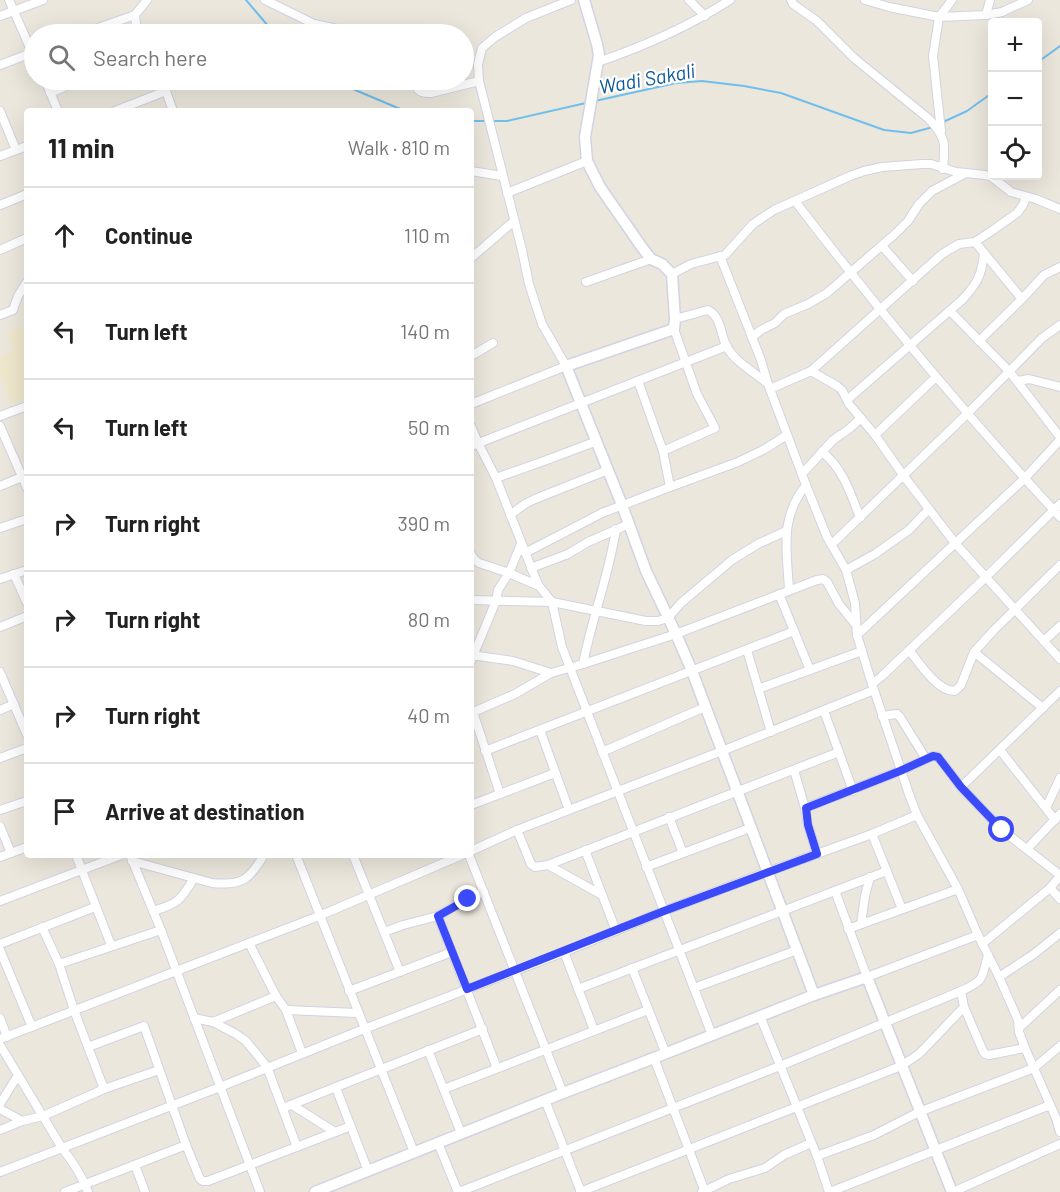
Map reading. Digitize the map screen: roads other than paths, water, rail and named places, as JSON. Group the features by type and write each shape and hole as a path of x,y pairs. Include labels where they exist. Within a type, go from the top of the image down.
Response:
{"street":[{"path":"9,0 24,34"},
{"path":"0,16 43,0"},
{"path":"109,24 135,15 147,0"},
{"path":"265,0 314,24"},
{"path":"571,0 526,18 482,48 478,64 479,81 502,176 529,284 542,324 566,366 646,571 692,671 814,995"},
{"path":"584,0 599,55 585,137 587,161 600,187 641,246 651,259 662,264 672,274 674,324 685,363 700,401 716,428 663,451"},
{"path":"689,0 705,16"},
{"path":"598,62 646,45 676,31 730,0"},
{"path":"791,0 817,21 855,58 929,119 941,133"},
{"path":"866,0 887,3 939,17 1002,12 1028,0"},
{"path":"943,169 944,149 933,56 939,17 952,0"},
{"path":"986,15 990,0"},
{"path":"135,15 136,24"},
{"path":"0,65 24,57"},
{"path":"474,82 479,81"},
{"path":"50,90 57,108"},
{"path":"51,93 58,90"},
{"path":"417,90 424,93 442,90"},
{"path":"123,108 166,92 172,108"},
{"path":"0,111 16,150"},
{"path":"0,156 24,147"},
{"path":"507,193 587,161"},
{"path":"672,274 691,264 728,252 753,225 767,214 864,171 882,167 931,164 966,174 985,175 992,177 1011,192 1060,209"},
{"path":"474,171 502,176"},
{"path":"752,337 775,323 784,314 816,300 882,246 908,221 919,204 932,191 966,174"},
{"path":"0,205 24,195"},
{"path":"769,386 811,371 942,254 959,244 975,242 1017,213 1026,197"},
{"path":"795,201 909,345 1060,517"},
{"path":"474,255 514,221"},
{"path":"0,250 24,239"},
{"path":"975,242 1022,299"},
{"path":"882,246 913,281"},
{"path":"847,400 950,311 972,289 981,275 984,253"},
{"path":"720,256 806,485 846,570 855,603 857,635 900,771 917,815 958,889 999,977 1018,1020 1025,1048 1050,1105 1058,1116 1060,1132"},
{"path":"586,282 651,259"},
{"path":"979,341 1044,275 1060,267"},
{"path":"0,315 13,310 24,287"},
{"path":"474,403 708,310 717,317 727,346 735,358 769,386"},
{"path":"857,635 1025,478 1060,439 1018,381 950,311"},
{"path":"832,544 1042,338 1060,325"},
{"path":"474,354 494,343"},
{"path":"712,1035 570,668 559,637 552,602 539,586 496,478 474,445 727,346"},
{"path":"811,371 842,390 847,400 955,543 1060,659"},
{"path":"875,435 936,377"},
{"path":"638,381 663,451 670,487"},
{"path":"1018,381 1040,381 1060,387"},
{"path":"0,416 24,407"},
{"path":"802,474 833,440 861,418"},
{"path":"1,431 24,481"},
{"path":"525,553 602,513 738,462 787,435"},
{"path":"496,478 597,441"},
{"path":"822,452 830,458 842,474 860,518"},
{"path":"510,515 525,504 608,470"},
{"path":"0,486 22,477"},
{"path":"789,590 786,531 793,504 806,485"},
{"path":"474,850 517,830 824,711 873,687 1060,504"},
{"path":"846,570 875,554 909,530 929,509"},
{"path":"0,528 24,520"},
{"path":"531,568 568,554 629,524"},
{"path":"584,664 589,635 611,560 616,529"},
{"path":"474,600 552,602 646,621 658,621 668,618 681,603 732,560 786,531"},
{"path":"474,650 496,601 498,590 509,573 521,544"},
{"path":"474,559 539,586"},
{"path":"909,651 934,681 947,691 955,691 961,685 974,652 1060,565"},
{"path":"0,579 24,571"},
{"path":"14,574 24,596"},
{"path":"474,712 515,694 551,673 676,634 823,579 856,625"},
{"path":"779,594 810,670"},
{"path":"0,627 24,617"},
{"path":"1044,641 1060,626"},
{"path":"485,751 794,632"},
{"path":"747,650 771,732"},
{"path":"758,689 862,651"},
{"path":"974,652 1043,708"},
{"path":"474,657 513,661 551,673"},
{"path":"0,672 7,707"},
{"path":"961,787 1060,691"},
{"path":"0,699 24,731"},
{"path":"602,752 705,708"},
{"path":"824,711 853,791"},
{"path":"882,716 897,714 926,759"},
{"path":"474,719 500,794"},
{"path":"540,730 569,810"},
{"path":"0,758 24,749"},
{"path":"1000,750 1046,808 1057,817 1027,849"},
{"path":"517,830 531,864 535,867 548,865 839,752"},
{"path":"806,808 853,791 933,756 938,757 961,787 1002,830 1060,876 1050,888 982,944"},
{"path":"794,770 817,854"},
{"path":"474,804 555,773"},
{"path":"1046,808 1060,778"},
{"path":"0,810 24,802"},
{"path":"0,1172 664,911 917,815"},
{"path":"669,818 683,853"},
{"path":"0,826 11,853"},
{"path":"646,867 750,828"},
{"path":"872,834 902,909"},
{"path":"0,857 24,848"},
{"path":"585,850 616,931"},
{"path":"77,858 111,945"},
{"path":"0,901 113,858"},
{"path":"131,858 194,878 223,884 243,880 254,872 262,858"},
{"path":"131,858 161,930 260,1192"},
{"path":"297,858 414,1152"},
{"path":"354,858 400,972"},
{"path":"0,1018 4,1038 319,916 455,858"},
{"path":"470,858 563,1093"},
{"path":"548,865 602,894"},
{"path":"578,989 887,871"},
{"path":"861,924 870,877"},
{"path":"153,911 167,907 182,897 194,878"},
{"path":"1050,888 1060,899"},
{"path":"848,928 958,889"},
{"path":"835,891 901,1066 952,1192 1060,1144"},
{"path":"384,932 438,916 484,892"},
{"path":"0,944 95,907"},
{"path":"438,916 497,1068"},
{"path":"42,927 59,964 104,1089"},
{"path":"59,964 161,930"},
{"path":"999,977 1034,954 1060,933"},
{"path":"315,1192 334,1189 368,1171 461,1133 814,995 978,935"},
{"path":"249,943 276,996 286,1010 302,1053"},
{"path":"0,950 32,1027"},
{"path":"694,988 797,950"},
{"path":"349,991 452,952"},
{"path":"564,952 594,1030"},
{"path":"438,1143 458,1192 780,1066 961,991 979,982 987,955"},
{"path":"632,968 666,1054"},
{"path":"1019,1028 1060,990"},
{"path":"961,991 964,1007 985,1054 1025,1048"},
{"path":"213,1022 276,996"},
{"path":"545,1100 581,1192 901,1066 919,1054 964,1007"},
{"path":"286,1010 357,1013"},
{"path":"444,1089 648,1010"},
{"path":"760,1016 830,1192 1050,1105"},
{"path":"194,1018 213,1022 236,1034 246,1041 267,1067 297,1147"},
{"path":"88,1047 144,1026 186,1145 200,1179 203,1181 249,1166 351,1126"},
{"path":"283,1108 483,1029"},
{"path":"0,1045 62,1148 74,1163 86,1188"},
{"path":"817,1156 874,1135 919,1112 1034,1068 1060,1046"},
{"path":"428,1050 461,1133"},
{"path":"654,1058 690,1149 704,1192 729,1179 765,1168 784,1155 811,1143"},
{"path":"0,1130 43,1116 104,1089 159,1070"},
{"path":"0,1104 18,1075"},
{"path":"336,1088 368,1171"},
{"path":"292,1105 335,1132"},
{"path":"0,1109 22,1121"},
{"path":"65,1192 86,1188 186,1145"},
{"path":"135,1166 145,1192"}],"waterway":[{"name":"Wadi Sakali","path":"246,0 266,24"},
{"name":"Wadi Sakali","path":"1042,59 1060,46"},
{"name":"Wadi Sakali","path":"595,101 676,83 702,81 781,93 884,130 911,133 933,127"},
{"name":"Wadi Sakali","path":"355,90 398,108"},
{"name":"Wadi Sakali","path":"943,122 967,111 988,96"},
{"name":"Wadi Sakali","path":"492,121 507,121 586,103"},
{"name":"Wadi Sakali","path":"474,121 486,121"}]}
